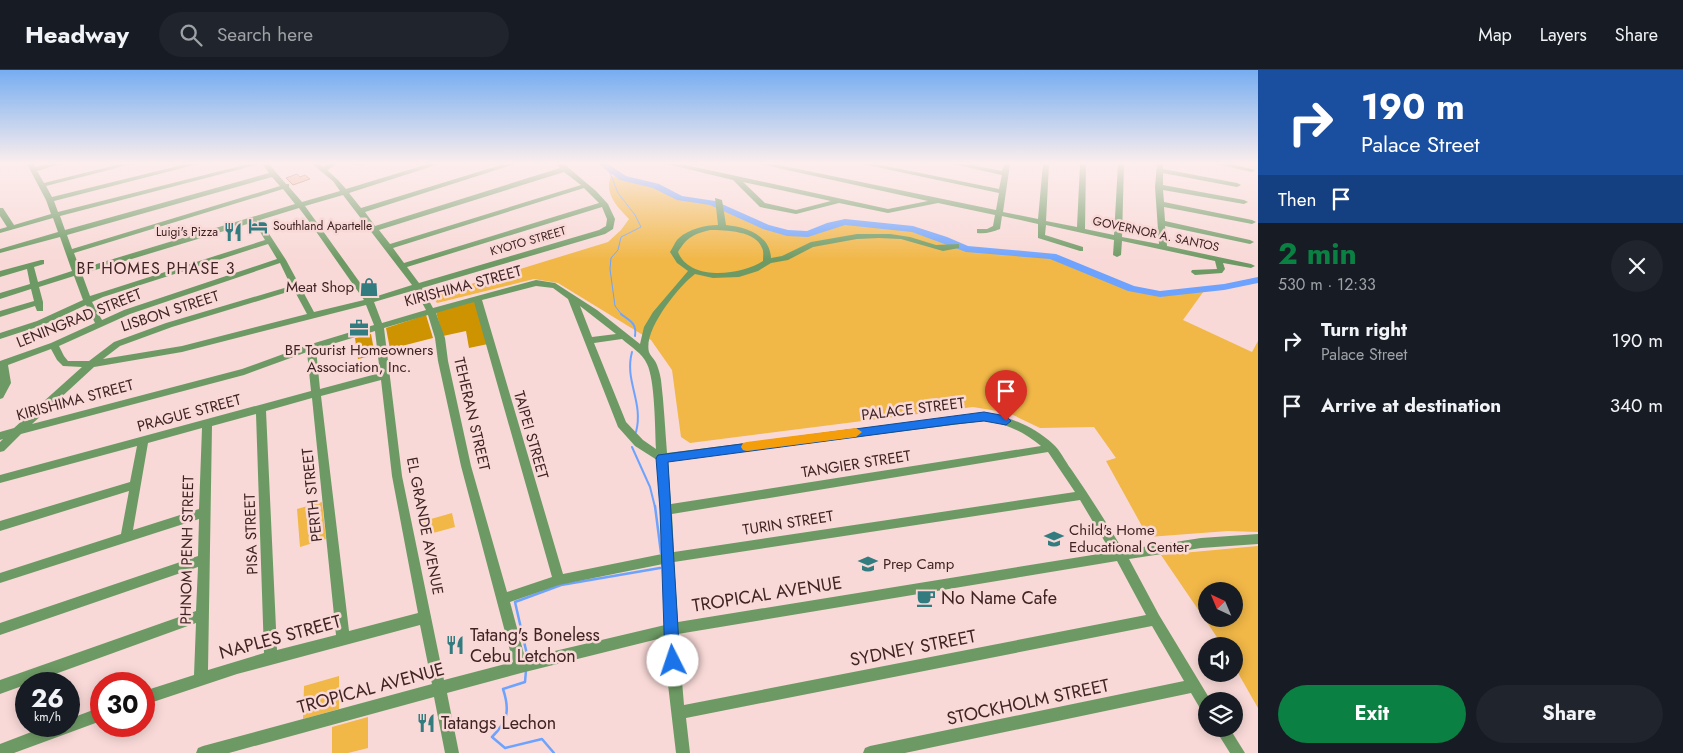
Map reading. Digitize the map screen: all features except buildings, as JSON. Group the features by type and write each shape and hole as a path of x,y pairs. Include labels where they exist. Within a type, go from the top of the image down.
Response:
{"street":[{"path":"48,196 87,300 100,323"},
{"path":"50,200 67,196"},
{"path":"0,231 56,214 130,196"},
{"path":"0,252 196,196"},
{"path":"70,252 254,196"},
{"name":"EL GRANDE AVENUE","path":"294,196 368,302 379,327 398,476 452,753"},
{"path":"0,296 332,196"},
{"name":"TEHERAN STREET","path":"348,196 417,286 431,311 440,338 443,361 466,466 522,666"},
{"path":"361,211 410,196"},
{"path":"374,229 474,196"},
{"path":"388,247 553,196"},
{"path":"402,266 604,204 595,196"},
{"path":"754,196 763,205 796,212 840,201"},
{"path":"817,196 881,210 895,211 938,200"},
{"name":"GOVERNOR A. SANTOS","path":"918,196 1251,266"},
{"path":"980,231 997,228 1002,196"},
{"path":"1044,196 1041,236 1080,249"},
{"path":"1081,230 1082,196"},
{"path":"1117,255 1120,196"},
{"path":"1160,196 1163,248"},
{"path":"1209,196 1244,202"},
{"name":"KYOTO STREET","path":"54,345 60,358 66,364 91,364 182,349 368,302 607,230 612,221 604,204"},
{"path":"719,204 722,227"},
{"path":"1161,204 1252,222"},
{"path":"0,210 12,228"},
{"path":"256,219 282,260 312,316"},
{"path":"1162,223 1250,242"},
{"path":"768,261 768,250 760,240 742,230 722,227 705,228 691,232 675,247 675,257 693,271 709,275 729,276 754,270 768,261 785,258 808,245 854,236 900,237 945,249 956,246"},
{"path":"0,336 40,323 87,300 270,241"},
{"path":"1195,272 1219,271 1221,269 1218,259"},
{"name":"LENINGRAD STREET","path":"2,363 54,345 142,306 282,260"},
{"path":"0,274 41,262"},
{"path":"0,314 40,306 30,265"},
{"path":"644,352 645,332 651,318 681,280 693,271"},
{"name":"KIRISHIMA STREET","path":"0,436 244,372 311,347 477,298 536,284 555,286 644,352 652,364 656,377 666,510 670,630 683,753"},
{"name":"LISBON STREET","path":"0,448 15,432 110,348 137,335 296,286"},
{"path":"572,297 622,424 638,443 662,458"},
{"name":"TAIPEI STREET","path":"477,298 558,580"},
{"path":"590,340 624,336"},
{"name":"PERTH STREET","path":"311,347 343,640"},
{"path":"0,395 6,383 2,363"},
{"name":"PRAGUE STREET","path":"0,479 386,375"},
{"name":"PISA STREET","path":"261,409 271,658"},
{"name":"PALACE STREET","path":"662,458 984,417 995,418 1019,426 1032,433 1051,448 1083,495 1120,555 1198,692"},
{"name":"PHNOM PENH STREET","path":"200,678 203,513 207,423"},
{"path":"126,538 143,441"},
{"name":"TANGIER STREET","path":"666,510 1051,448"},
{"path":"0,526 135,485"},
{"name":"TURIN STREET","path":"502,599 558,580 668,558 1083,495"},
{"path":"0,578 203,513"},
{"name":"TROPICAL AVENUE","path":"203,753 522,666 670,630 1120,555 1202,543 1258,539"},
{"path":"0,629 202,560"},
{"path":"0,687 202,615"},
{"name":"NAPLES STREET","path":"155,694 200,678 426,617"},
{"name":"SYDNEY STREET","path":"678,713 1155,619"},
{"name":"STOCKHOLM STREET","path":"870,753 1194,686"},
{"path":"0,751 38,737"},
{"path":"1227,737 1238,753"}],"shaded area":[{"path":"611,196 672,196 679,199 712,203 766,227 786,233 808,234 830,225 845,222 912,229 944,239 966,249 1052,256 1132,289 1160,294 1206,288 1183,320 1252,352 1258,341 1258,532 1228,531 1148,537 1106,461 1116,458 1094,427 1040,428 1009,413 973,407 690,443 681,437 672,370 651,340 558,283 534,279 437,303 432,296 608,242 621,230 629,219"},
{"path":"475,301 488,344 469,348 466,331 443,336 436,312"},
{"path":"426,315 433,338 390,349 386,328"},
{"path":"371,334 375,355 358,359 355,338"},
{"path":"322,502 326,539 300,547 297,509"},
{"path":"452,513 455,527 426,535 424,521"},
{"path":"1258,546 1258,708 1243,682 1243,637 1217,637 1211,628 1243,627 1243,582 1198,582 1198,609 1161,555"},
{"path":"339,676 339,709 303,719 304,686"},
{"path":"368,717 368,748 348,753 332,753 332,727"}],"waterway":[{"path":"620,196 635,215 641,227 621,237 618,250 611,258 610,269 615,306 622,314"},
{"path":"676,196 712,203 766,227 787,233 808,234 830,225 845,222 913,229 944,239 966,249 1052,256 1132,289 1160,294 1224,287 1258,280"},
{"path":"622,314 634,325 635,336"},
{"path":"632,352 630,373 638,411 636,432"},
{"path":"632,447 650,487 655,507"},
{"path":"655,506 661,553"},
{"path":"528,659 515,602 561,585 660,568"},
{"path":"526,670 525,682 503,689 507,709 506,715 501,726 492,737 505,748 542,739 554,753"}],"slow traffic":[{"path":"747,447 856,432"}],"place":[{"name":"Southland Apartelle","path":"258,226"},
{"name":"Luigi's Pizza","path":"233,232"},
{"name":"Meat Shop","path":"369,287"},
{"name":"BF Tourist Homeowners Association, Inc.","path":"359,328"},
{"name":"Child's Home Educational Center","path":"1054,539"},
{"name":"Prep Camp","path":"868,564"},
{"name":"No Name Cafe","path":"926,598"},
{"name":"Tatang's Boneless Cebu Letchon","path":"455,645"},
{"name":"Tatangs Lechon","path":"426,723"}],"district":[{"name":"BF HOMES PHASE 3","path":"156,268"}],"route":[{"path":"673,661 662,458 955,420 984,417 1006,421"}]}
